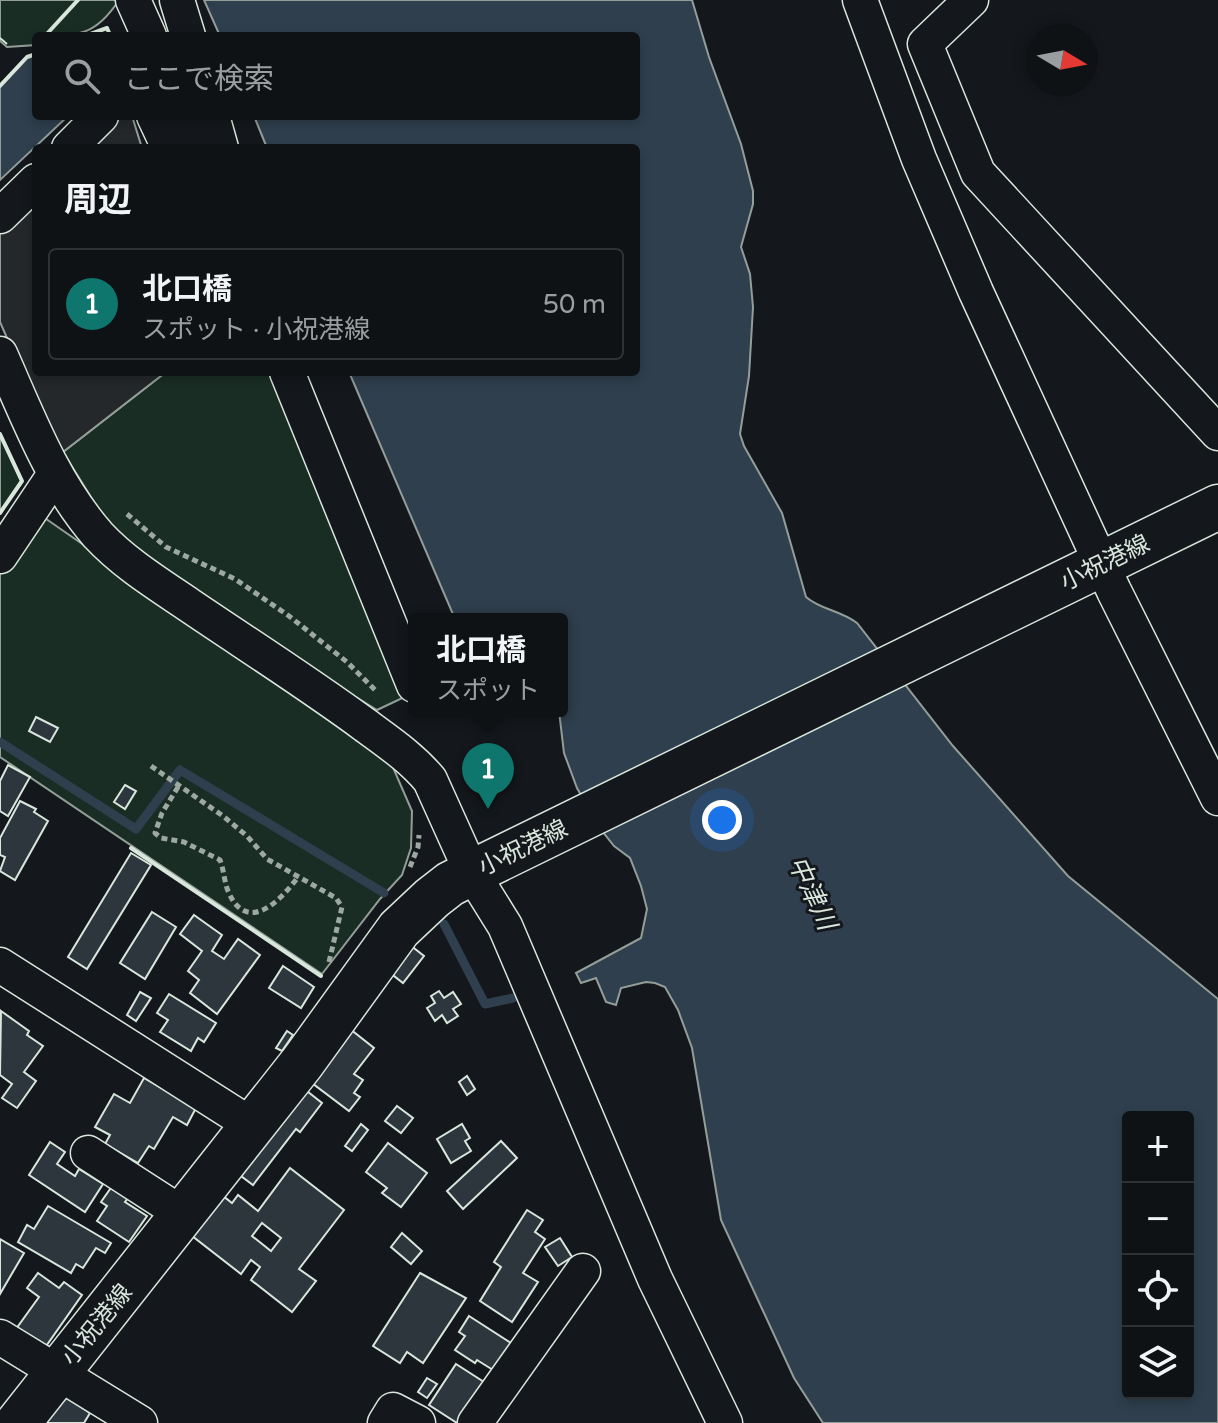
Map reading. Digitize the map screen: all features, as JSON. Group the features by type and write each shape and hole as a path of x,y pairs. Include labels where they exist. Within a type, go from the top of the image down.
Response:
{"main road":[{"name":"小祝港線","path":"18,1423 302,1063 399,929 432,898 481,869 1218,507"}],"street":[{"path":"133,0 147,32"},
{"path":"177,0 187,32"},
{"path":"860,0 919,159 1094,568 1218,798"},
{"path":"971,0 925,44 978,173 1218,433"},
{"path":"73,144 97,120"},
{"path":"156,120 167,144"},
{"path":"184,120 193,144"},
{"path":"213,120 220,144"},
{"path":"0,216 32,185"},
{"path":"0,354 55,474 101,537 143,574 330,698 419,767 439,795 481,869 655,1279 725,1423"},
{"path":"289,376 408,670"},
{"path":"0,556 55,474"},
{"path":"0,965 253,1126"},
{"path":"88,1153 184,1215"},
{"path":"475,1423 583,1271"},
{"path":"0,1337 140,1423"},
{"path":"385,1423 393,1410 418,1423"}],"path":[{"path":"151,766 223,816 247,836 267,859 336,898 342,907 328,960 334,968"},
{"path":"178,786 162,813 155,833 161,838 184,842 220,860 227,890 236,904 249,912 266,911 281,899 298,877"}],"green space":[{"path":"0,0 119,0 102,21 84,32 32,32 32,45 7,47 0,41"},
{"path":"161,376 277,376 408,681 408,695 377,710 262,639 143,556 107,523 63,452"},
{"path":"0,435 21,481 0,512"},
{"path":"39,514 388,756 412,811 411,848 402,875 322,974 0,757 0,574"}],"shaded area":[{"path":"118,120 133,120 141,144 91,144"},
{"path":"32,199 32,376 161,376 63,452 48,432 0,322 0,230"}],"water":[{"name":"中津川","path":"204,0 692,0 741,144 753,191 753,204 741,247 750,274 753,307 749,376 740,434 782,513 806,597 857,623 953,746 1068,876 1218,999 1218,1423 823,1423 794,1378 721,1220 692,1048 678,1010 665,987 655,983 621,988 616,1005 606,1002 596,978 581,983 576,973 641,938 647,909 630,858 614,846 599,827 577,788 564,753 560,717 568,717 568,613 452,613 351,376 640,376 640,144 265,144 256,120 640,120 640,32 218,32"},
{"path":"32,55 32,120 64,120 38,144 32,144 32,150 0,180 0,86"}],"building":[{"path":"36,717 58,728 50,742 29,731"},
{"path":"8,765 30,777 8,816 0,811 0,781"},
{"path":"125,785 136,791 125,809 114,802"},
{"path":"20,801 36,809 34,812 48,821 15,880 0,871 5,857 0,855 0,838"},
{"path":"131,853 151,865 87,969 68,957"},
{"path":"152,912 176,927 145,979 120,963"},
{"path":"194,915 222,935 212,951 224,959 238,939 260,955 217,1014 190,993 199,980 188,971 202,951 180,934"},
{"path":"410,945 424,956 403,983 389,972"},
{"path":"283,966 314,987 301,1008 269,988"},
{"path":"439,991 444,998 453,992 461,1004 453,1009 458,1016 447,1023 442,1015 435,1021 427,1008 435,1003 431,996"},
{"path":"140,992 151,998 136,1021 127,1015"},
{"path":"169,994 216,1023 204,1042 198,1038 191,1051 160,1032 168,1020 157,1013"},
{"path":"1,1011 29,1031 27,1035 43,1046 24,1072 36,1081 17,1108 2,1098 12,1084 0,1075"},
{"path":"345,1025 374,1048 354,1074 363,1080 354,1093 360,1097 349,1111 304,1077"},
{"path":"287,1031 293,1035 282,1051 276,1048"},
{"path":"467,1076 475,1089 467,1095 459,1082"},
{"path":"144,1078 196,1108 187,1125 173,1117 154,1149 149,1146 138,1163 105,1144 110,1135 95,1127 114,1094 130,1103"},
{"path":"298,1084 322,1103 300,1132 296,1129 253,1185 233,1170"},
{"path":"397,1106 413,1118 401,1133 385,1121"},
{"path":"361,1124 368,1130 352,1151 345,1146"},
{"path":"462,1124 470,1138 465,1141 471,1151 451,1163 437,1139"},
{"path":"501,1141 517,1158 463,1209 447,1191"},
{"path":"50,1142 65,1152 57,1164 75,1176 79,1169 103,1184 85,1212 29,1175"},
{"path":"388,1143 427,1173 401,1207 382,1193 387,1188 366,1172"},
{"path":"290,1168 344,1210 299,1269 316,1281 292,1312 251,1280 260,1267 251,1260 241,1274 187,1232 218,1192 232,1203 238,1195 258,1211","holes":["262,1223 281,1238 271,1251 252,1236"]},
{"path":"115,1182 132,1193 125,1202 147,1216 129,1242 97,1221 107,1206 101,1202"},
{"path":"48,1206 111,1243 105,1253 96,1248 83,1268 76,1264 71,1273 18,1242 27,1225 34,1229"},
{"path":"527,1210 543,1220 535,1232 545,1239 523,1273 538,1282 512,1322 480,1301 501,1267 494,1262"},
{"path":"402,1233 422,1251 411,1264 391,1247"},
{"path":"560,1238 572,1257 558,1266 545,1247"},
{"path":"0,1239 24,1253 0,1294"},
{"path":"38,1273 59,1288 64,1282 82,1295 44,1349 16,1329 39,1297 27,1288"},
{"path":"420,1273 466,1298 423,1363 407,1352 400,1363 373,1346"},
{"path":"469,1316 511,1343 493,1370 455,1350 465,1336 459,1332"},
{"path":"456,1364 484,1382 457,1423 429,1405"},
{"path":"427,1378 437,1384 427,1398 418,1392"},
{"path":"59,1392 90,1413 84,1423 41,1423"}],"waterway":[{"path":"0,742 136,829 180,770 384,893"},
{"path":"444,924 485,1004 513,998"}],"fence":[{"path":"0,38 7,44"}],"wall":[{"path":"49,32 78,0"},
{"path":"96,32 107,28 109,32"},
{"path":"0,86 32,55"},
{"path":"0,434 22,481 0,513"},
{"path":"131,848 321,976"}],"place":[{"name":"北口橋","path":"488,809"}]}
